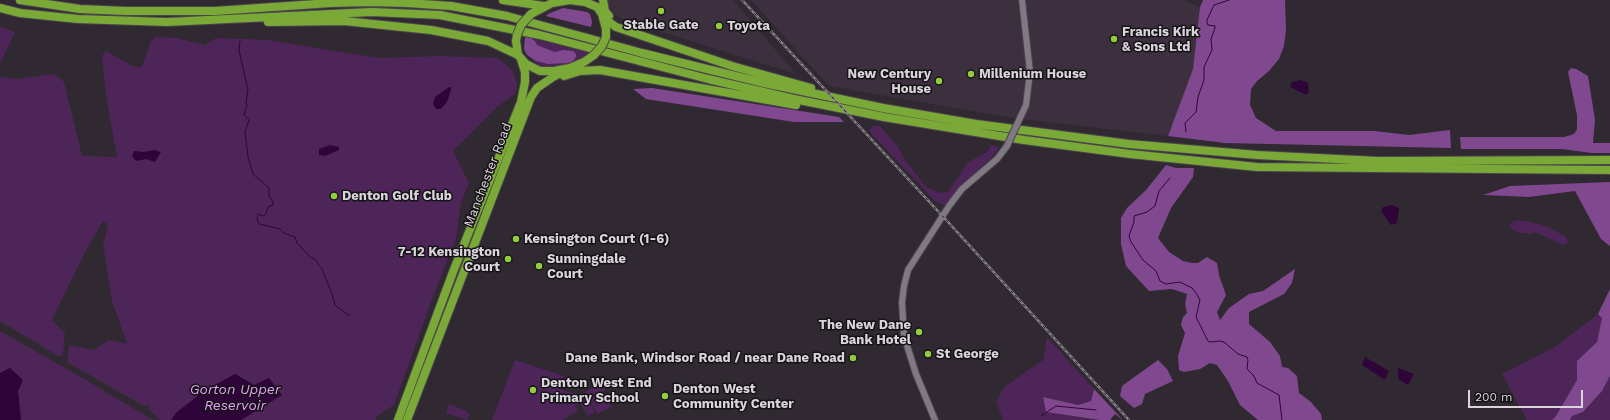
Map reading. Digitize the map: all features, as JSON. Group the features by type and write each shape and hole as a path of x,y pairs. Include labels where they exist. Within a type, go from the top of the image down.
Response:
{"highway":[{"path":"20,0 80,9 168,12 362,2 451,6 507,16 642,53 764,83 883,108 976,124 1129,144 1257,155 1378,161 1610,160"},
{"path":"237,9 299,0"},
{"path":"504,0 544,6"},
{"path":"603,0 605,11 617,25"},
{"path":"520,57 516,41 517,35 521,24 531,14 554,1 580,1 598,7 608,22 627,30 732,66 883,108"},
{"path":"0,8 54,17 167,22 344,21 430,30 488,41 520,57 530,67 540,71 554,71 570,68 584,62 594,55 602,46 606,37 606,29 598,7"},
{"path":"167,22 372,12 440,15 478,21 540,35 708,79 837,108 1024,140 1130,154 1257,167 1610,170"},
{"name":"Manchester Road","path":"398,420 432,328 521,102 525,82 525,72 520,57"},
{"path":"584,62 595,67 639,76 801,106 837,108"},
{"path":"520,123 525,117 537,94 545,86 561,77 595,67"},
{"name":"Manchester Road","path":"407,420 531,96 537,88 570,68"},
{"path":"432,328 443,308 454,282 461,276"}],"street":[{"path":"935,420 916,374 904,336 902,302 905,282 908,270 949,206 962,189 996,159 1007,146 1026,105 1030,72 1022,0"}],"shaded area":[{"path":"607,0 733,0 796,74 633,23 614,15"},
{"path":"751,0 1183,0 1200,7 1193,69 1168,136 1013,118 829,86"},
{"path":"1203,0 1285,0 1286,30 1284,46 1279,59 1251,89 1250,105 1256,118 1276,131 1374,131 1409,135 1450,130 1451,148 1225,143 1168,136 1193,69 1200,7"},
{"path":"563,8 587,12 590,14 592,22 591,27 546,16"},
{"path":"0,27 15,32 0,64"},
{"path":"525,36 535,41 537,45 555,52 563,50 573,51 576,54 576,57 569,63 548,64 536,61 527,55 524,49"},
{"path":"156,37 176,38 205,45 216,38 267,40 379,58 440,56 498,58 513,71 517,84 515,94 497,107 453,151 469,183 461,203 456,239 434,294 394,405 377,416 376,420 241,420 282,395 254,385 235,374 177,412 171,420 160,420 150,410 148,405 144,406 67,362 69,345 94,350 109,340 127,344 112,301 103,244 108,225 103,221 83,256 52,320 65,333 63,354 60,357 0,321 0,77 17,79 54,74 64,82 82,156 117,157 106,95 102,56 106,51 132,66 142,67 151,41"},
{"path":"531,38 586,52 588,51 590,53 583,58 566,65 550,68 536,66 537,63 527,55 536,61 563,50 555,52 537,45"},
{"path":"1571,68 1576,69 1588,76 1595,120 1593,143 1610,143 1610,153 1591,153 1562,149 1461,149 1460,137 1564,137 1574,134 1577,129 1577,115 1568,72"},
{"path":"652,88 839,117 844,122 794,122 646,99 633,89"},
{"path":"872,126 880,126 898,147 905,160 926,187 940,193 948,192 967,163 987,152 991,145 999,147 992,157 967,180 945,205 935,201 869,131"},
{"path":"1166,165 1176,168 1194,168 1193,177 1171,208 1158,238 1169,252 1183,261 1198,263 1207,257 1217,263 1219,275 1226,295 1217,312 1220,320 1229,308 1249,294 1263,291 1295,269 1292,283 1284,294 1249,312 1249,324 1270,342 1280,356 1282,367 1288,368 1297,376 1299,393 1311,402 1321,414 1322,420 1258,420 1240,405 1228,381 1217,365 1210,363 1200,369 1184,372 1179,370 1178,356 1185,333 1181,325 1183,317 1187,313 1185,304 1187,294 1172,289 1149,291 1126,266 1121,244 1121,218 1127,208 1146,190"},
{"path":"1610,182 1610,246 1601,239 1575,191 1529,197 1483,195 1510,186"},
{"path":"1516,220 1546,226 1566,237 1568,243 1563,245 1535,232 1532,234 1517,232 1510,226 1511,223"},
{"path":"1610,289 1610,376 1602,391 1583,412 1572,416 1570,420 1552,420 1556,416 1577,380 1577,361 1597,342 1602,318 1598,314"},
{"path":"1598,314 1602,318 1597,342 1577,361 1577,380 1556,416 1552,420 1527,420 1502,374 1555,347"},
{"path":"0,331 153,420 21,420 18,391 10,368 0,373"},
{"path":"1047,337 1094,389 1091,401 1078,405 1043,397 1046,412 1100,420 1003,420 996,402 1004,387 1043,360"},
{"name":"Denton West End Primary School","path":"515,360 564,376 559,389 580,395 602,382 605,390 588,399 595,412 588,416 580,403 575,406 578,411 562,420 492,420"},
{"path":"1158,360 1167,369 1173,381 1145,394 1142,404 1134,408 1120,396 1122,386"},
{"path":"1610,376 1610,420 1570,420 1572,416 1583,412 1590,405 1602,391"},
{"path":"1094,389 1123,420 1115,414 1110,420 1100,420 1046,412 1043,397 1078,405 1091,401"},
{"path":"602,393 606,400 593,407 589,400"},
{"path":"607,400 611,407 597,414 594,407"},
{"path":"449,404 470,413 467,420 446,413"}],"water":[{"path":"1301,80 1308,83 1309,92 1306,95 1290,87 1292,82"},
{"path":"451,87 451,90 447,102 441,109 436,109 433,104 435,97"},
{"path":"330,145 339,147 339,150 325,156 319,155 319,149"},
{"path":"154,150 161,152 155,162 146,159 136,161 132,156 134,151 144,152"},
{"path":"1392,205 1399,208 1397,223 1391,225 1381,211 1383,207"},
{"path":"1365,357 1389,371 1385,380 1362,365"},
{"path":"10,368 23,380 18,391 21,420 0,420 0,373"},
{"path":"1398,368 1414,374 1408,385 1398,379"},
{"name":"Gorton Upper Reservoir","path":"235,374 254,385 269,378 282,395 241,420 171,420 177,412 204,391"}],"waterway":[{"path":"1186,132 1185,123 1196,112 1198,97 1204,80 1204,67 1212,50 1211,39 1215,26 1208,25 1207,20 1214,5 1229,0"},
{"path":"240,41 239,50 248,90 247,105 244,115 249,120 245,132 248,157 253,174 269,188 269,196 273,202 273,205 268,207 266,214 263,216 258,214 257,219 259,224 280,229 284,233 295,237 297,243 311,258 315,259 322,269 335,305 350,315"},
{"path":"1170,178 1159,191 1155,206 1147,212 1134,216 1134,222 1129,236 1131,242 1143,260 1156,271 1160,281 1166,284 1180,282 1192,288 1200,300 1196,317 1208,341 1224,342 1238,354 1247,357 1247,369 1254,376 1257,383 1279,395 1282,420"},
{"path":"1041,416 1056,406 1096,410"}],"railway":[{"path":"742,0 1129,420"}],"place":[{"name":"Stable Gate","path":"661,11"},
{"name":"Toyota","path":"719,26"},
{"name":"Francis Kirk & Sons Ltd","path":"1114,39"},
{"name":"Millenium House","path":"971,74"},
{"name":"New Century House","path":"939,81"},
{"name":"Denton Golf Club","path":"334,196"},
{"name":"Kensington Court (1-6)","path":"516,239"},
{"name":"7-12 Kensington Court","path":"508,259"},
{"name":"Sunningdale Court","path":"539,266"},
{"name":"The New Dane Bank Hotel","path":"919,332"},
{"name":"St George","path":"928,354"},
{"name":"Dane Bank, Windsor Road / near Dane Road","path":"853,358"},
{"name":"Denton West End Primary School","path":"533,390"},
{"name":"Denton West Community Center","path":"665,396"}]}
